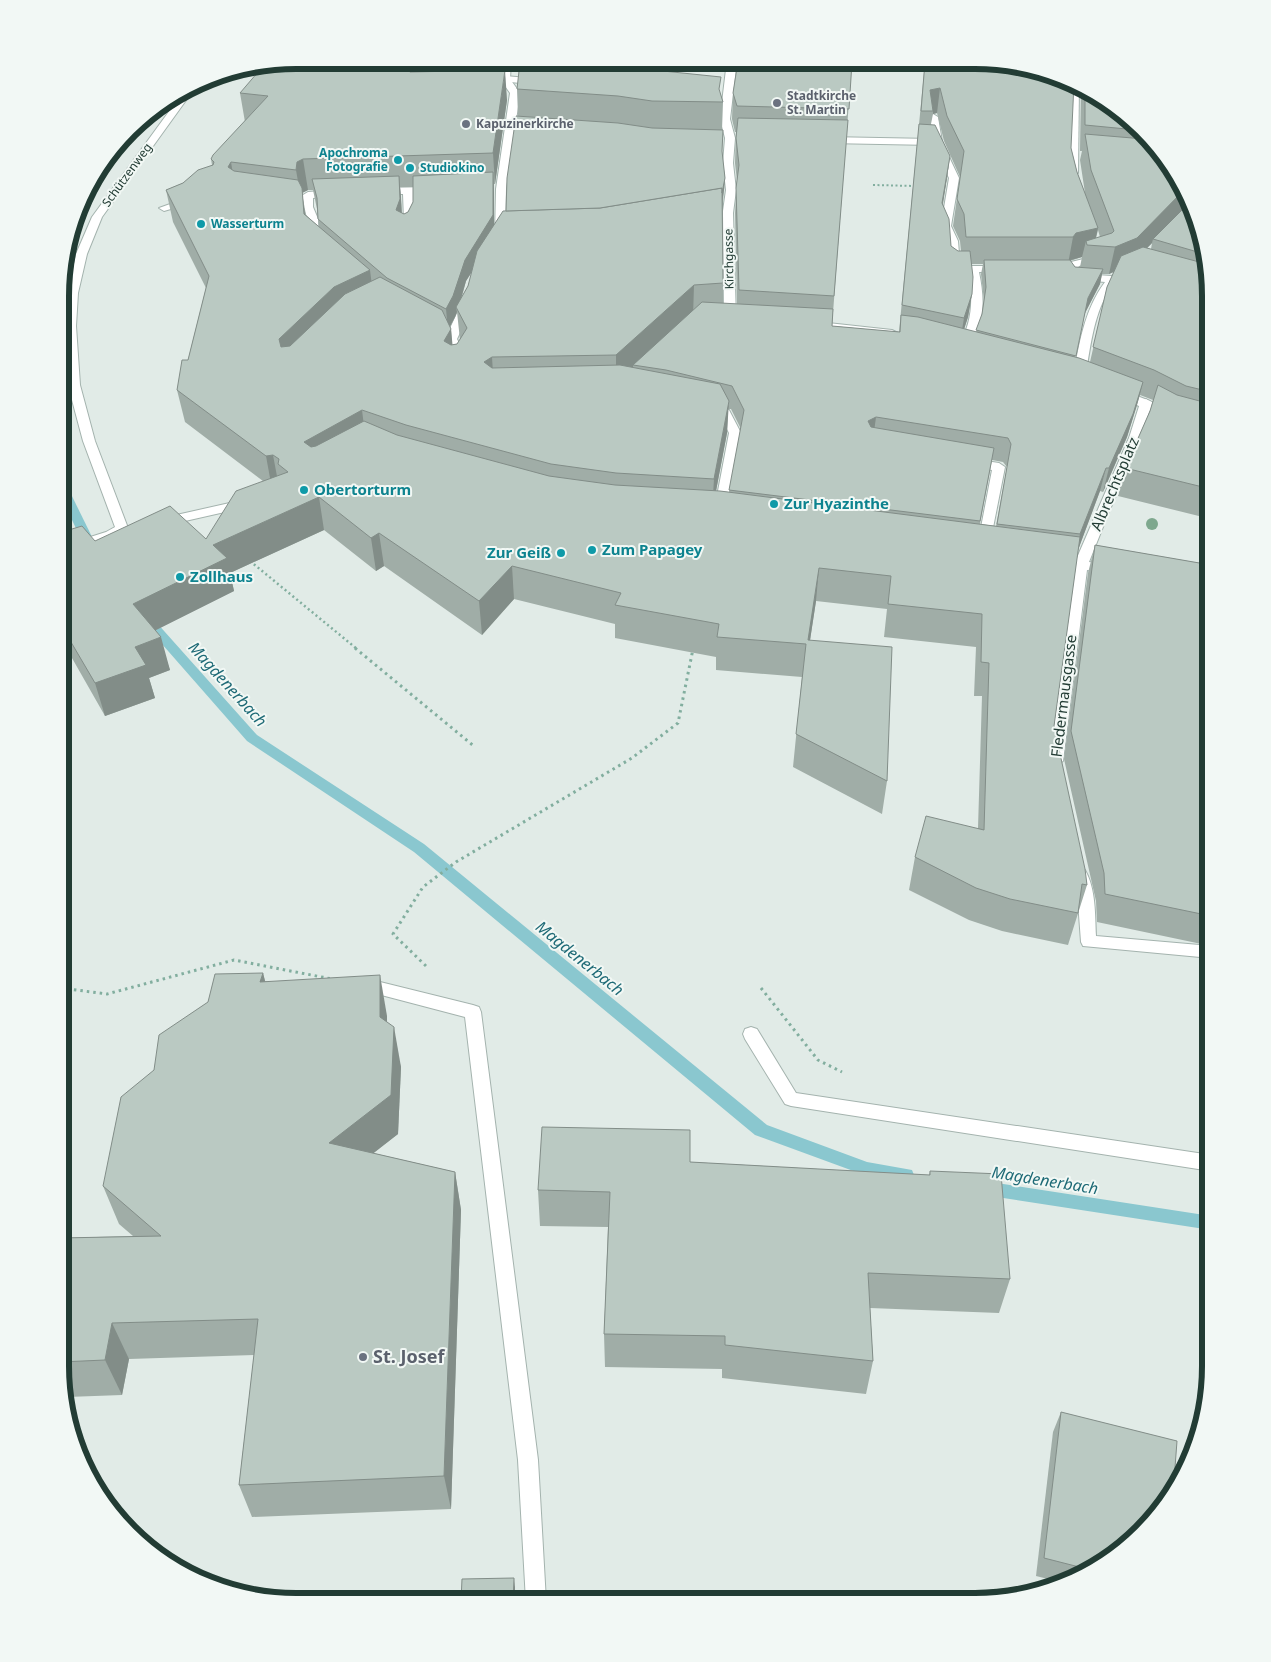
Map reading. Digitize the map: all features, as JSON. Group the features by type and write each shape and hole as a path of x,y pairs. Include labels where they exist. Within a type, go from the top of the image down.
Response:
{"street":[{"path":"502,241 497,189 506,147 517,122 505,79 506,69"},
{"name":"Kirchgasse","path":"714,320 735,320 728,213 731,190 728,163 730,138 725,120 723,101 730,69"},
{"path":"505,79 551,83"},
{"path":"1074,91 1077,155 1075,182"},
{"name":"Schützenweg","path":"122,528 89,444 77,402 69,363 69,322 78,260 88,233 97,217 183,99"},
{"path":"933,117 937,142 954,178 946,226 953,241 955,269 1012,270"},
{"path":"816,140 937,142"},
{"path":"405,231 408,220 408,190"},
{"path":"365,192 446,190"},
{"path":"321,248 314,242 313,219 304,206 308,195 346,193"},
{"path":"164,208 194,199"},
{"path":"693,219 728,213"},
{"path":"1098,248 1101,258 1075,264 1067,269 1076,278 1110,280 1128,272"},
{"path":"964,349 978,315 978,290 973,268"},
{"path":"1078,378 1093,313 1110,280"},
{"path":"455,373 462,361 446,337 463,318 468,300"},
{"path":"817,326 905,334"},
{"path":"1104,387 1146,403 1183,421"},
{"name":"Albrechtsplatz","path":"1081,565 1135,438 1146,403"},
{"path":"699,407 725,413 734,433 720,519"},
{"path":"960,461 999,467 983,552"},
{"path":"153,524 224,510 252,502"},
{"path":"69,548 110,536 122,528 138,526"},
{"path":"1042,560 1120,570"},
{"name":"Fledermausgasse","path":"1059,778 1055,758 1081,565"},
{"path":"1078,863 1086,901 1090,942 1202,951"},
{"path":"372,986 473,1012 528,1460 536,1593"},
{"path":"750,1034 791,1099 1202,1162"}],"path":[{"path":"873,188 918,186"},
{"path":"244,558 476,747"},
{"path":"428,968 393,934 423,887 456,862 632,758 678,723 695,642"},
{"path":"69,989 107,994 234,960 372,986"}],"building":[{"path":"281,69 406,69 410,72 505,70 493,153 303,159 297,162 296,170 231,162 228,167 234,171 298,180 302,188 304,214 370,270 334,287 279,339 281,347 290,346 345,294 380,277 442,310 451,329 444,341 451,345 457,344 467,328 456,307 468,286 477,251 503,211 600,208 722,188 723,283 694,285 616,355 492,357 484,362 492,368 620,365 720,384 729,401 714,479 616,473 551,464 406,425 362,410 304,442 311,447 364,421 397,435 549,476 615,485 720,491 1080,537 1054,726 1085,869 1087,885 1082,884 1078,913 1010,899 976,888 915,857 926,816 984,830 989,663 981,662 982,614 888,604 891,576 819,568 808,640 892,647 887,781 796,734 806,644 717,637 719,624 615,605 621,593 512,566 479,601 379,533 371,538 319,497 213,545 227,558 133,604 161,637 135,647 146,665 95,683 69,639 69,530 82,526 95,541 170,506 206,539 236,491 288,472 278,464 279,459 273,455 266,456 177,390 182,360 188,360 209,276 166,190 183,183 198,170 213,165 214,162 211,159 213,155 268,96 240,93 258,72"},
{"path":"533,69 644,69 721,77 719,89 723,102 652,101 618,96 517,89 519,71 532,71"},
{"name":"Stadtkirche St. Martin","path":"737,69 852,69 849,109 737,106 733,93"},
{"path":"924,69 990,69 1020,73 1034,76 1074,91 1071,148 1077,172 1098,228 1076,233 1073,237 966,237 964,214 957,199 964,151 947,116 940,88 930,90 933,111 921,111"},
{"path":"1085,97 1114,116 1130,129 1085,125"},
{"path":"516,116 618,123 652,128 723,130 722,151 725,178 722,193 722,188 600,208 506,211 507,178"},
{"path":"738,118 848,120 834,296 739,290 736,188 739,165 736,138"},
{"path":"919,124 935,125 950,156 942,203 949,219 951,246 958,251 970,251 973,277 972,294 964,318 902,305"},
{"path":"1085,134 1139,139 1155,157 1179,195 1137,238 1115,247 1087,245 1086,241 1114,231 1091,170"},
{"path":"493,172 493,215 465,260 453,296 446,309 387,278 318,219 317,198 312,179 399,176 400,199 396,210 404,214 408,212 413,202 413,176"},
{"path":"1184,208 1198,252 1153,239"},
{"path":"1143,247 1199,262 1202,281 1202,390 1186,386 1154,370 1093,347 1107,287 1121,256"},
{"path":"984,260 1070,260 1075,267 1103,269 1088,298 1076,356 976,330 982,314 986,287"},
{"path":"702,302 833,309 832,326 900,332 901,315 918,317 1079,358 1143,382 1133,414 1109,468 1106,468 1080,534 997,524 1011,444 1008,438 876,417 868,421 871,427 994,448 980,521 729,490 744,410 732,386 666,370 633,365"},
{"path":"1158,385 1177,395 1202,402 1202,487 1125,468 1150,411"},
{"path":"1095,545 1202,563 1202,914 1105,894 1104,873 1071,731"},
{"path":"263,973 260,982 380,975 380,1017 394,1027 391,1095 329,1143 455,1172 444,1476 239,1485 258,1319 112,1323 105,1360 69,1362 69,1238 161,1236 103,1186 121,1097 154,1070 159,1035 208,1002 215,974"},
{"path":"542,1127 690,1130 690,1162 930,1175 930,1171 1001,1174 1010,1279 868,1273 873,1361 725,1345 725,1336 604,1334 610,1192 538,1190"},
{"path":"1061,1412 1177,1441 1174,1476 1172,1480 1146,1516 1125,1537 1081,1567 1044,1558"},
{"path":"514,1578 513,1593 461,1593 462,1579"}],"waterway":[{"name":"Magdenerbach","path":"69,502 88,541"},
{"name":"Magdenerbach","path":"144,616 252,738 419,848 761,1130 867,1169 906,1175"},
{"name":"Magdenerbach","path":"984,1188 1202,1222"}],"place":[{"name":"Stadtkirche St. Martin","path":"777,103"},
{"name":"Kapuzinerkirche","path":"466,124"},
{"name":"Apochroma Fotografie","path":"398,160"},
{"name":"Studiokino","path":"410,168"},
{"name":"Wasserturm","path":"201,224"},
{"name":"Obertorturm","path":"304,490"},
{"name":"Zur Hyazinthe","path":"774,504"},
{"name":"Zum Papagey","path":"592,550"},
{"name":"Zur Geiß","path":"561,553"},
{"name":"Zollhaus","path":"180,577"},
{"name":"St. Josef","path":"363,1357"}]}
